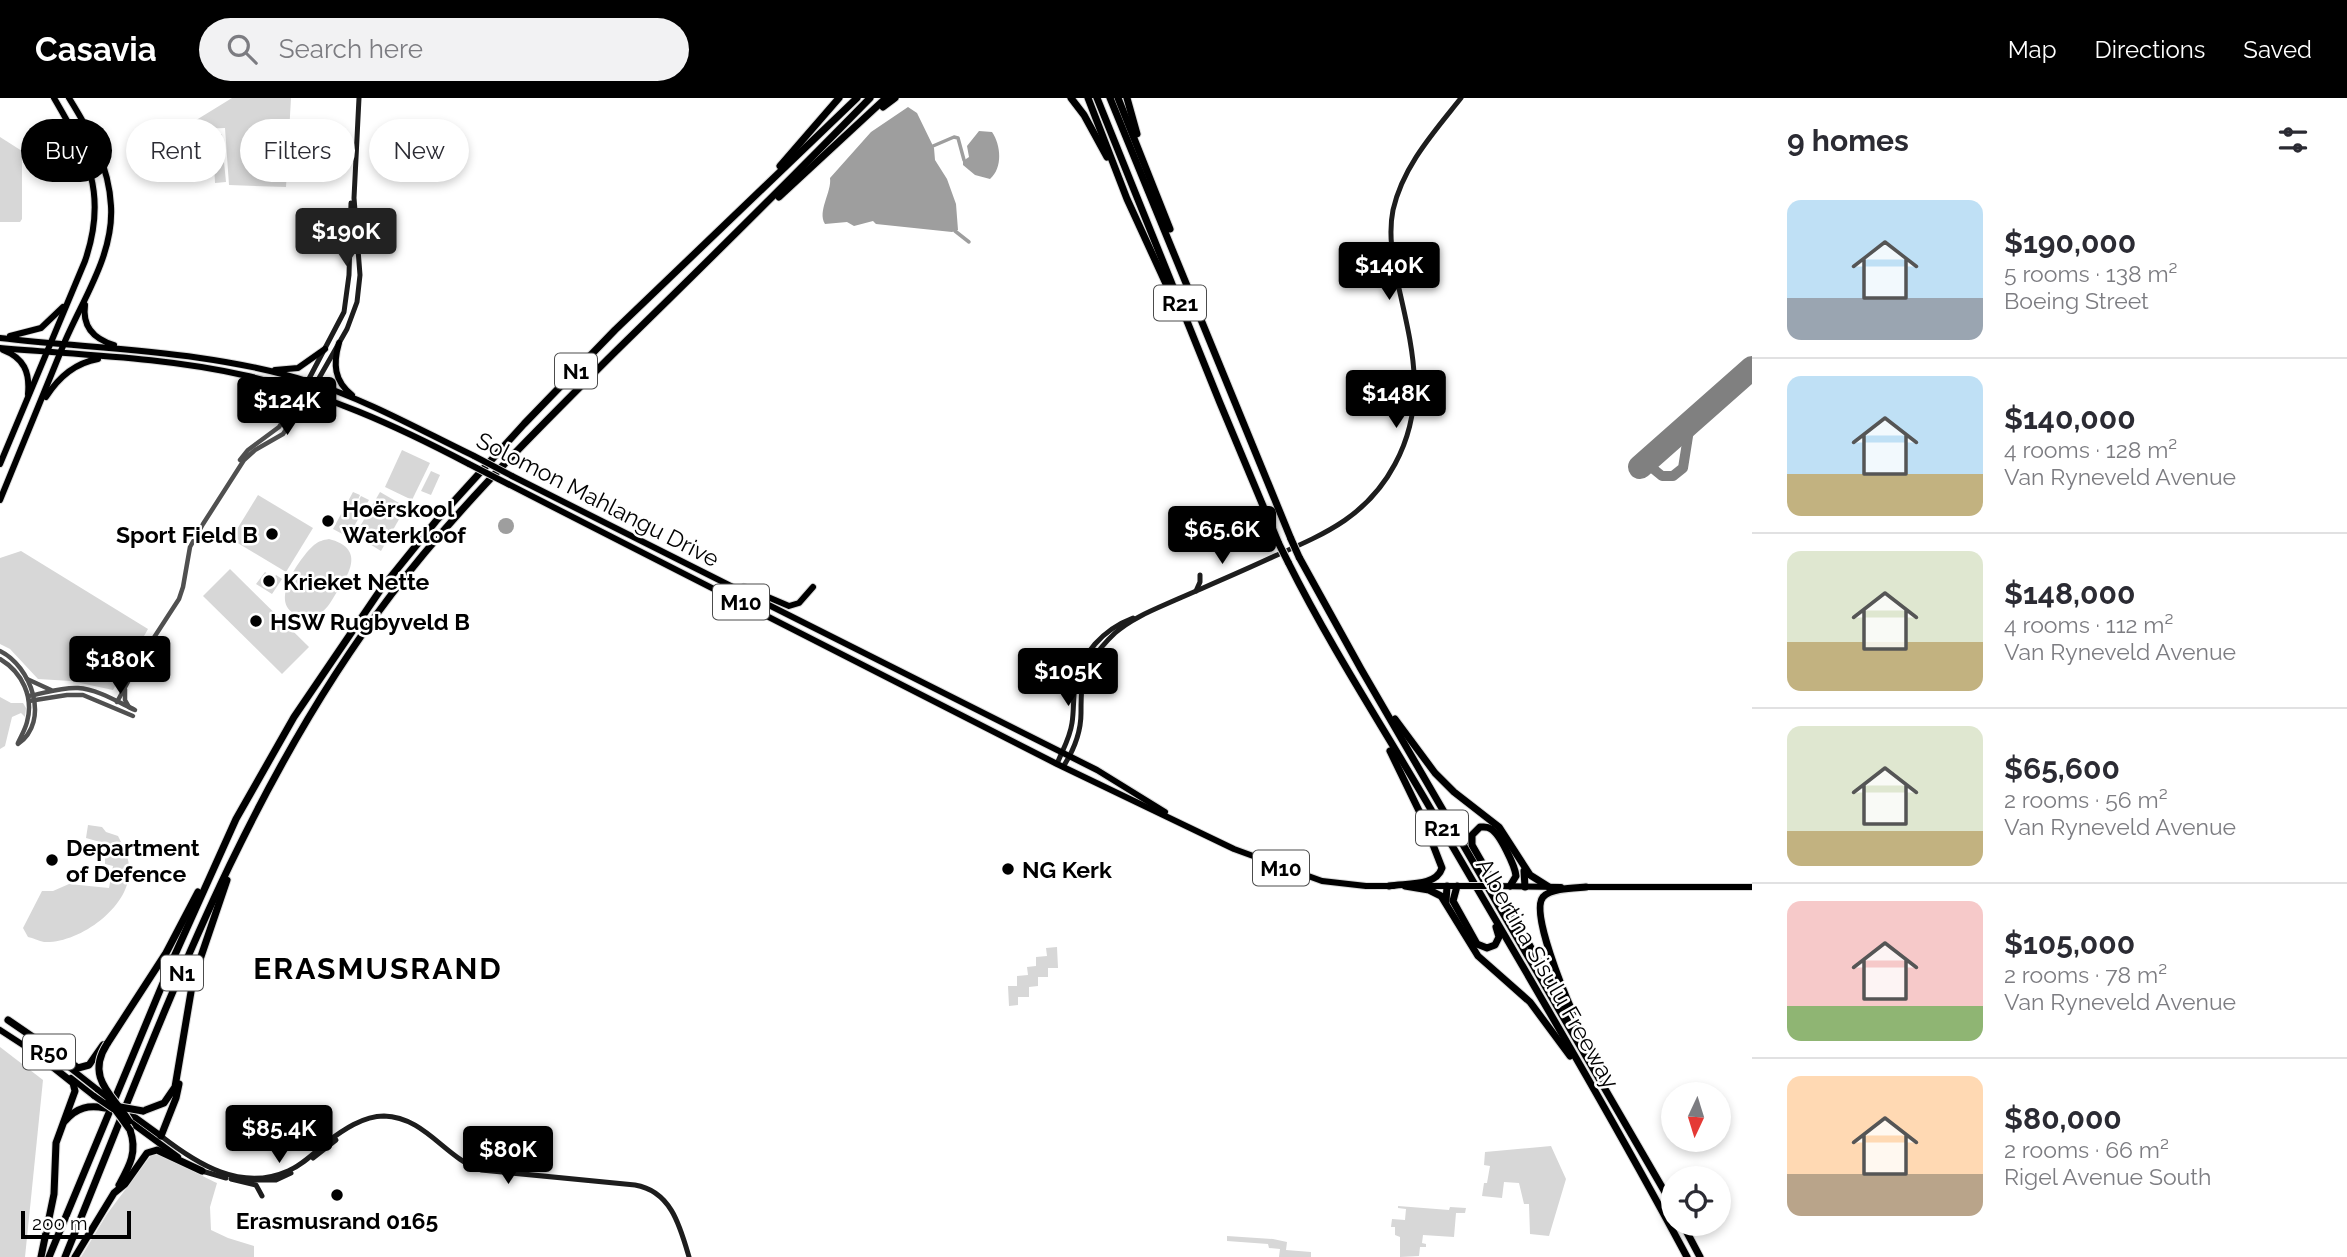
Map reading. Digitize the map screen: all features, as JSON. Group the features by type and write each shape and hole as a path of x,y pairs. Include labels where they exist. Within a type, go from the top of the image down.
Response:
{"highway":[{"path":"752,200 840,98"},
{"name":"N1","path":"49,1257 208,876 236,819 294,717 381,589 498,452 615,330 857,98"},
{"name":"N1","path":"65,1257 203,923 239,847 278,771 331,681 390,596 445,528 503,464 870,98"},
{"path":"701,267 886,98"},
{"path":"860,124 895,98"},
{"path":"1071,98 1096,136 1127,199 1220,403"},
{"path":"1088,98 1127,199"},
{"name":"Albertina Sisulu Freeway","path":"1097,98 1220,403 1288,562 1349,674 1596,1094 1687,1257"},
{"name":"Albertina Sisulu Freeway","path":"1110,98 1299,556 1361,669 1661,1184"},
{"path":"1118,98 1154,185 1233,400"},
{"path":"1127,98 1154,185"},
{"path":"1361,669 1423,759 1454,792 1499,827 1530,875 1549,887"},
{"path":"1349,674 1399,768 1441,864 1440,874 1434,880 1389,886"},
{"path":"1419,789 1424,803 1495,925 1499,937 1493,947 1483,947 1474,942 1453,901 1458,886"},
{"path":"1510,886 1516,876 1515,868 1496,832 1480,827 1472,835 1472,845 1648,1154 1654,1171"},
{"path":"56,1158 62,1128 78,1109 86,1107 143,1111 158,1107 172,1093 178,1075 196,967 239,847"},
{"path":"1517,854 1525,875 1525,887"},
{"path":"75,1257 132,1160 137,1127 117,1109 107,1092 101,1081 99,1060 166,953 191,902 208,876"},
{"path":"1405,886 1436,893 1446,903 1472,949 1530,1002 1596,1094"},
{"path":"1446,903 1447,886"},
{"path":"1586,887 1549,893 1541,900 1540,912 1569,1003 1607,1082"},
{"path":"4,1017 80,1069 89,1065 123,1020"},
{"path":"159,1139 179,1090 184,1034"},
{"path":"34,1052 73,1083 75,1088 59,1132 51,1214 41,1257"},
{"path":"114,1193 120,1190 144,1155 151,1150 162,1152 202,1171"},
{"path":"1689,1236 1700,1257"}],"main road":[{"path":"0,464 92,242 96,216 92,178 54,98"},
{"path":"0,500 63,345 89,291 109,233 112,210 105,166 94,140 69,98"},
{"path":"306,393 316,384 339,343 356,302 360,275 354,207 357,98"},
{"path":"306,393 307,381 340,323 348,295 357,98"},
{"path":"1060,766 1061,752 1072,724 1077,676 1088,652 1112,628 1329,532 1368,502 1383,484 1404,446 1410,429 1416,382 1413,354 1396,273 1397,211 1419,153 1461,98"},
{"path":"89,291 84,316 90,331 98,340 126,349"},
{"path":"0,337 24,334 41,328 54,318 69,300"},
{"name":"Solomon Mahlangu Drive","path":"0,337 184,355 307,381 385,412 1061,752 1121,783 1181,822"},
{"path":"339,343 335,364 340,382 351,394 385,412"},
{"path":"0,349 13,354 26,368 29,379 28,399"},
{"name":"Solomon Mahlangu Drive","path":"0,349 110,357 243,375 306,393 377,419 1060,766 1234,849 1307,877 1344,884 1389,886 1752,887"},
{"path":"266,372 298,368 325,349"},
{"path":"30,425 50,389 67,372 92,360 110,357"},
{"path":"685,562 789,606 800,603 813,587"},
{"path":"1196,591 1200,575"},
{"path":"1060,766 1070,757 1081,726 1081,698 1088,669 1096,654 1115,633 1147,613"},
{"name":"R50","path":"4,1017 137,1127 159,1139"},
{"name":"R50","path":"0,1030 96,1093"},
{"path":"159,1139 214,1171 234,1176 267,1177 300,1165 336,1135 373,1117 404,1119 426,1132 461,1160 481,1170 646,1188 664,1200 673,1213 688,1257"},
{"path":"231,1179 262,1181 286,1176 349,1128"},
{"path":"159,1139 202,1171 256,1185 262,1196"}],"street":[{"path":"117,702 179,599 185,581 190,547 203,524 246,457 283,434 306,393"},
{"path":"0,651 14,660 26,678 31,698 29,730 18,744 26,724 31,698 17,672 0,659"},
{"path":"26,678 43,688 81,688 133,711"},
{"path":"125,688 125,700 133,711"},
{"path":"31,698 55,690"},
{"path":"31,698 77,694 133,711"},
{"path":"106,697 120,696"},
{"path":"97,700 117,702 133,711"}],"shaded area":[{"path":"232,98 291,98 290,119 240,119 240,182 286,182 286,187 229,185 226,119 198,119"},
{"path":"908,107 917,113 934,148 935,160 947,179 956,204 958,230 952,232 876,224 873,221 854,226 847,222 825,224 823,213 830,178 871,132"},
{"path":"979,131 992,132 997,143 999,163 990,179 975,175 963,165 963,161 969,157 967,146"},
{"path":"0,137 21,150 22,219 20,222 0,222"},
{"path":"402,450 430,463 412,500 385,487"},
{"path":"431,471 440,475 431,495 421,491"},
{"path":"353,492 360,495 353,511 361,496 369,500 348,537 333,529"},
{"path":"380,492 406,507 381,551 355,535"},
{"name":"Sport Field B","path":"258,495 313,528 286,572 231,539"},
{"path":"506,518 512,520 512,532 506,534 500,532 498,526 500,520"},
{"path":"329,539 347,548 351,554 350,569 325,609 315,615 299,615 290,610 285,602 289,581 308,551 314,545"},
{"path":"21,551 148,629 113,690 71,681 38,679 10,649 0,644 0,558"},
{"name":"HSW Rugbyveld B","path":"230,569 309,647 282,674 203,596"},
{"name":"Krieket Nette","path":"265,572 274,578 276,575 282,579 272,594 256,584"},
{"path":"0,697 11,703 23,703 26,708 25,717 21,713 12,717 5,746 0,749"},
{"path":"88,825 102,827 106,832 118,836 129,862 127,885 111,910 86,930 57,941 44,942 28,937 23,928 42,891 53,891 69,884 109,888 113,866 105,864 105,853 100,842 86,838"},
{"path":"1057,947 1058,968 1048,968 1048,977 1038,977 1038,986 1029,987 1029,997 1018,997 1018,1005 1009,1006 1008,986 1017,986 1017,976 1028,975 1027,967 1036,966 1036,957 1047,956 1046,948"},
{"path":"0,1047 43,1080 25,1257 0,1257"},
{"path":"1551,1146 1566,1179 1549,1236 1530,1234 1529,1204 1524,1204 1519,1183 1504,1182 1502,1198 1482,1196 1490,1166 1484,1165 1485,1152"},
{"path":"152,1154 173,1161 217,1183 210,1207 211,1230 254,1246 254,1257 81,1257 107,1214"},
{"path":"1398,1206 1449,1210 1450,1207 1466,1208 1465,1213 1456,1213 1454,1237 1423,1235 1422,1243 1426,1244 1426,1247 1420,1247 1419,1256 1400,1257 1400,1237 1395,1235 1395,1227 1391,1227 1392,1219 1405,1220 1406,1209"},
{"path":"1227,1236 1287,1242 1286,1250 1311,1252 1311,1257 1279,1257 1280,1249 1269,1248 1268,1244 1227,1241"}],"waterway":[{"path":"933,146 954,137 958,138 964,160"},
{"path":"955,231 969,242"}],"taxiway":[{"path":"1677,435 1657,446 1651,454 1651,467 1662,476 1673,476 1683,468 1689,430 1703,411"}],"runway":[{"path":"1640,467 1752,368"}],"place":[{"name":"Hoërskool Waterkloof","path":"328,521"},
{"name":"Sport Field B","path":"272,534"},
{"name":"Krieket Nette","path":"269,581"},
{"name":"HSW Rugbyveld B","path":"256,621"},
{"name":"Department of Defence","path":"52,860"},
{"name":"NG Kerk","path":"1008,869"},
{"name":"Erasmusrand 0165","path":"337,1195"}],"district":[{"name":"ERASMUSRAND","path":"378,968"}]}
